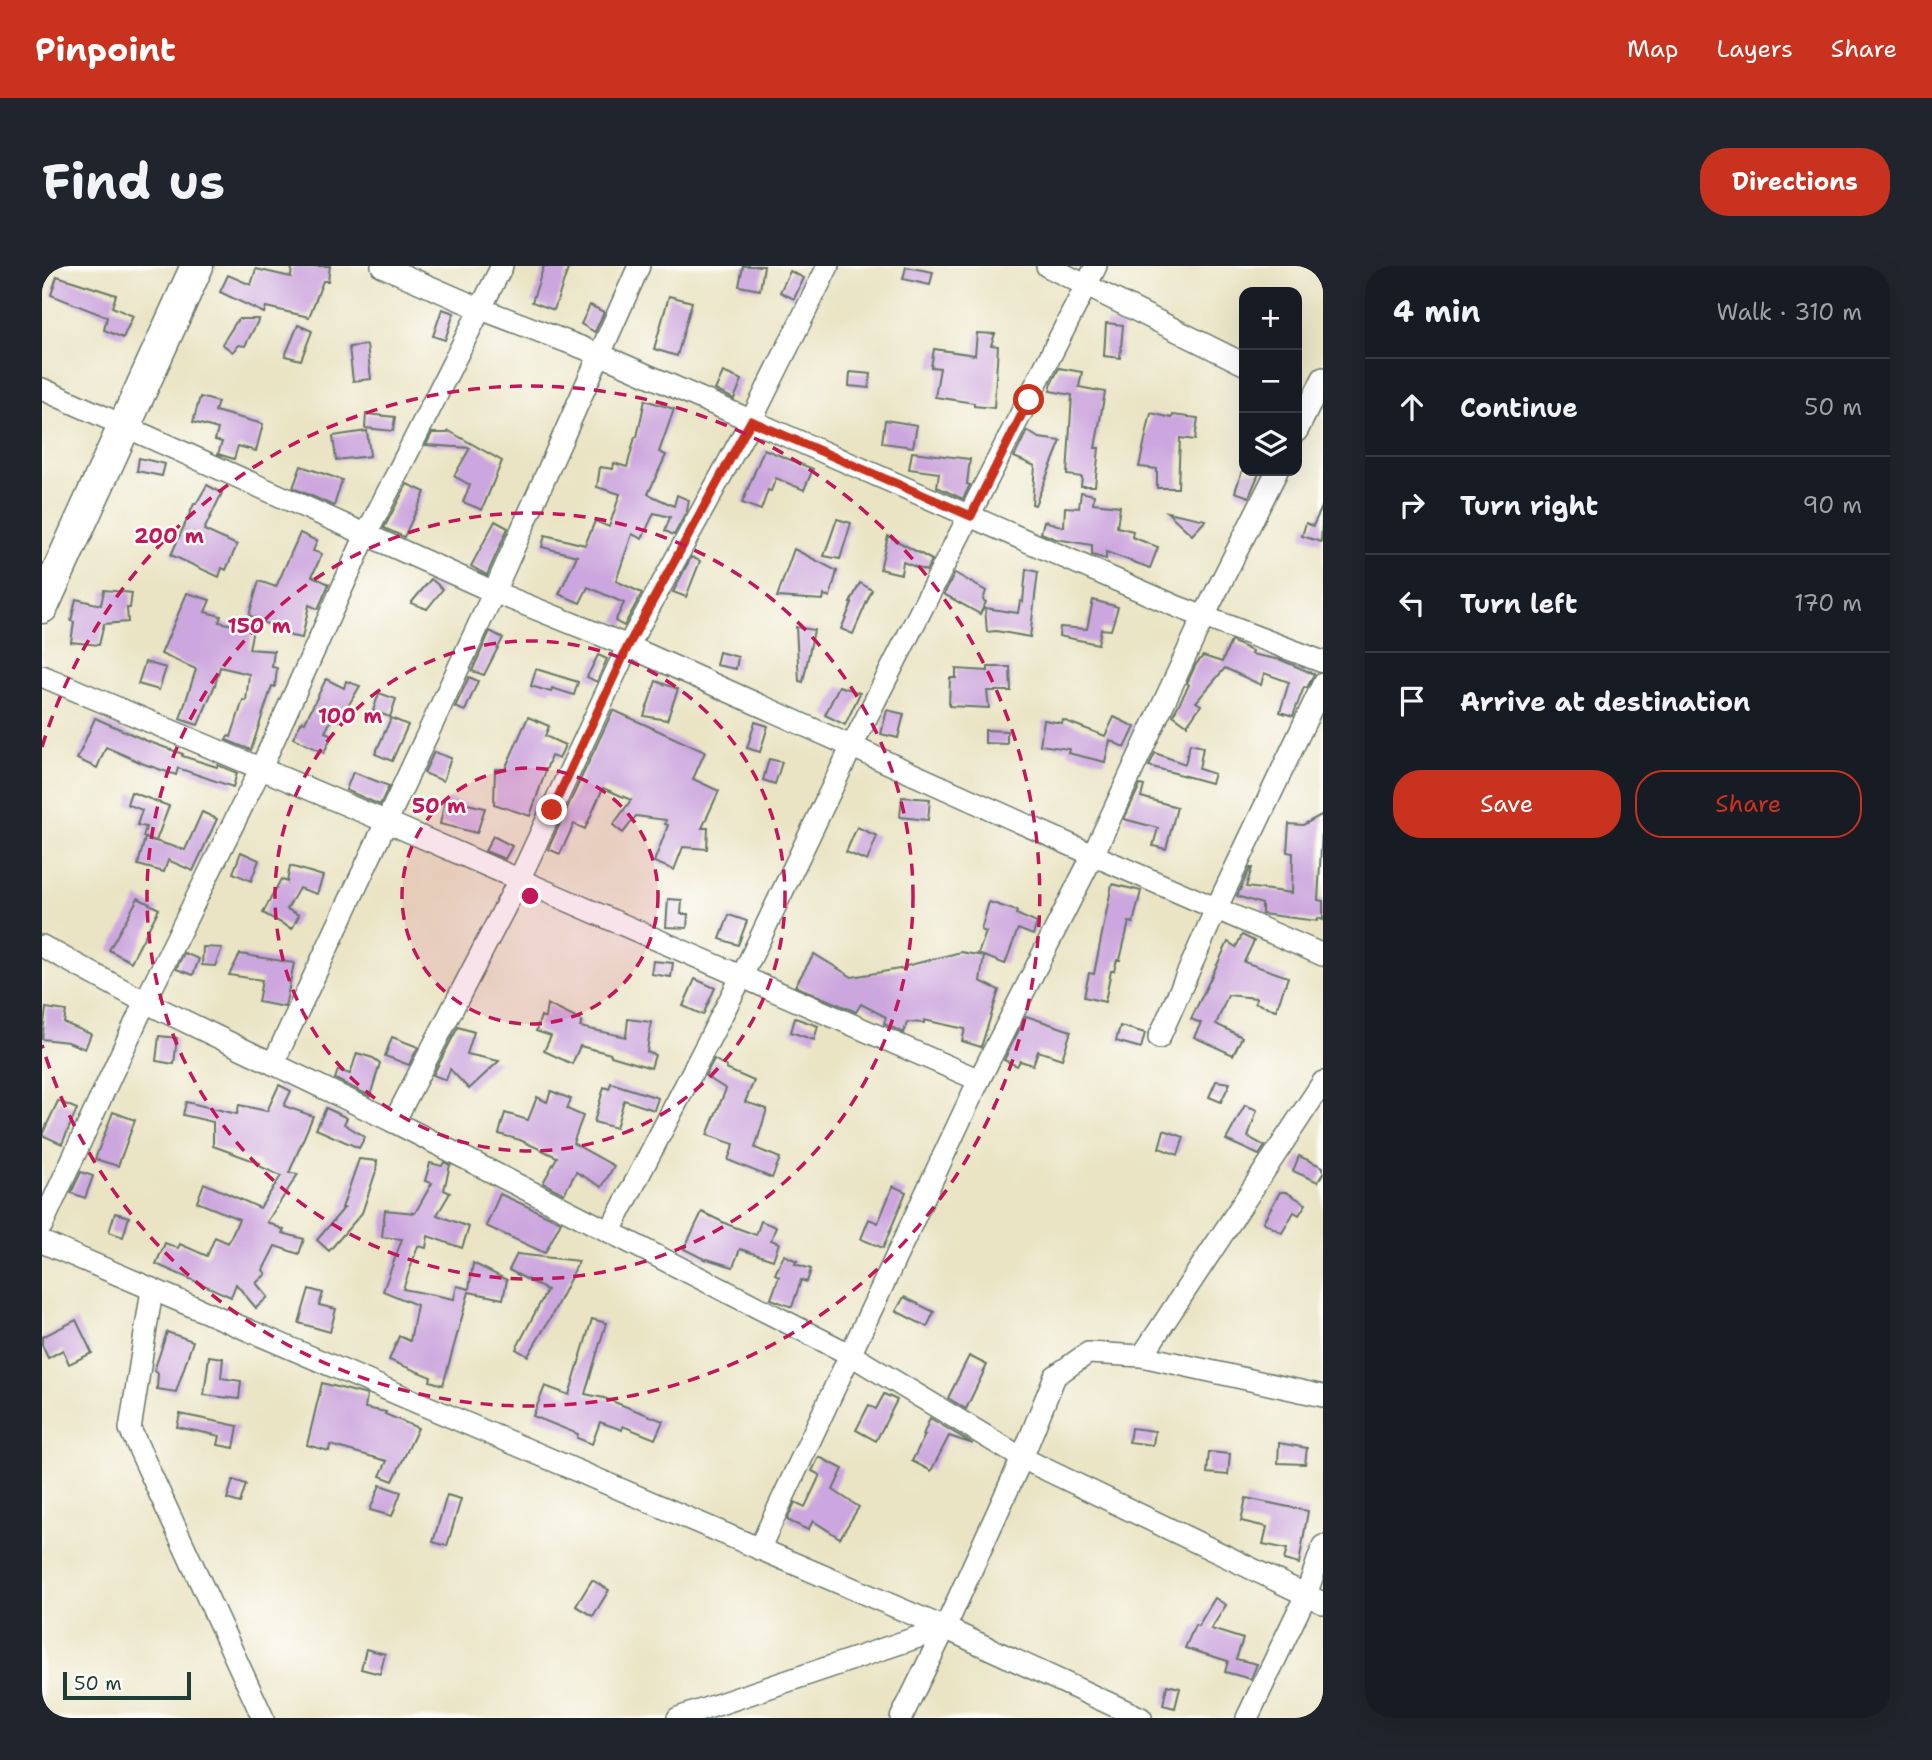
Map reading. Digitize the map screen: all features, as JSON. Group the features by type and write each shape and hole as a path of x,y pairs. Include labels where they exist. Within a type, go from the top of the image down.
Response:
{"highway":[{"path":"42,607 197,266"}],"street":[{"path":"382,266 481,309 599,354 1204,616 1323,662"},
{"path":"42,1225 145,1003 261,768 366,535 502,266"},
{"path":"273,1063 494,592 639,266"},
{"path":"394,1122 519,880 628,646 751,421 828,266"},
{"path":"1047,266 1239,361"},
{"path":"610,1231 742,976 852,746 1096,266"},
{"path":"1302,420 1323,378"},
{"path":"42,389 494,592 628,646 1323,955"},
{"path":"759,1549 979,1080 1093,855 1204,616 1274,476"},
{"path":"42,676 387,822 979,1080"},
{"path":"1159,1038 1216,909 1323,684"},
{"path":"42,946 145,1003 394,1122 851,1355 1022,1458 1314,1599"},
{"path":"1142,1356 1323,1082"},
{"path":"42,1242 945,1628 1141,1718"},
{"path":"152,1290 130,1429 263,1718"},
{"path":"901,1718 1022,1458 1055,1376 1088,1353 1142,1356 1323,1396"},
{"path":"1247,1718 1314,1599 1323,1546"},
{"path":"678,1718 945,1628"}],"building":[{"path":"292,266 330,266 328,281 323,281 309,317 266,307 264,313 220,292 228,275 251,285 256,269 291,277"},
{"path":"544,266 569,266 554,310 532,302"},
{"path":"743,266 764,266 760,290 739,286"},
{"path":"906,267 933,272 930,285 903,279"},
{"path":"790,271 804,278 794,299 780,292"},
{"path":"57,276 116,295 112,307 133,316 123,338 104,330 107,317 51,295"},
{"path":"669,296 692,302 677,356 654,349"},
{"path":"590,305 604,312 595,332 581,324"},
{"path":"442,309 454,313 445,340 433,336"},
{"path":"238,319 259,319 245,346 238,345 233,352 222,344"},
{"path":"1106,323 1123,325 1120,358 1104,356"},
{"path":"298,325 312,331 301,360 285,356"},
{"path":"977,333 995,334 991,345 998,346 994,408 935,397 940,368 931,367 934,349 975,355"},
{"path":"367,345 371,379 353,381 349,347"},
{"path":"1059,368 1082,372 1079,387 1105,392 1095,448 1099,448 1095,486 1081,486 1082,477 1067,475 1072,395 1050,391"},
{"path":"723,372 742,380 734,399 715,390"},
{"path":"850,372 871,374 869,388 849,386"},
{"path":"200,397 218,402 215,411 263,424 256,451 238,446 234,459 218,454 222,442 215,440 218,429 193,422"},
{"path":"645,400 674,409 659,452 666,455 648,494 674,506 677,495 689,500 687,511 674,535 665,531 670,517 654,513 642,539 632,534 616,581 642,593 624,626 615,621 624,603 588,587 580,603 559,594 577,556 542,547 545,535 585,545 595,521 609,527 620,494 597,487 600,467 613,469 614,463 627,467"},
{"path":"1151,413 1172,418 1173,415 1198,418 1195,440 1180,438 1178,488 1157,488 1157,469 1139,467"},
{"path":"366,414 395,417 393,431 365,428"},
{"path":"885,420 917,425 913,447 882,443"},
{"path":"367,431 370,456 336,460 333,436"},
{"path":"449,431 502,461 482,510 463,502 470,485 454,476 470,448 426,445 432,433"},
{"path":"1027,431 1039,438 1061,441 1035,505 1032,504 1035,466 1014,457"},
{"path":"764,449 813,469 804,490 776,478 771,491 768,490 761,510 742,503"},
{"path":"912,452 970,459 967,484 970,485 963,499 937,487 939,473 909,469"},
{"path":"139,458 165,464 162,476 137,471"},
{"path":"301,466 342,480 334,506 293,488"},
{"path":"1240,476 1258,476 1249,497 1235,492"},
{"path":"407,484 425,492 404,537 384,528"},
{"path":"207,485 222,493 204,530 237,545 226,570 222,568 219,577 171,555 194,504"},
{"path":"1081,492 1094,495 1093,503 1120,506 1117,527 1133,531 1132,537 1158,547 1150,568 1106,552 1106,559 1092,555 1092,545 1056,539 1041,533 1044,521 1064,527 1065,507 1079,508"},
{"path":"1323,505 1321,542 1302,536 1306,523 1313,526"},
{"path":"1167,512 1206,520 1192,535"},
{"path":"837,519 851,523 840,559 824,556"},
{"path":"495,521 508,528 487,575 471,566"},
{"path":"300,533 317,541 313,551 322,554 312,576 329,584 318,609 309,605 302,638 291,636 249,615 259,581 276,587"},
{"path":"888,536 932,560 926,571 903,562 901,574 880,569"},
{"path":"794,549 837,571 830,597 824,595 823,600 777,597"},
{"path":"691,557 700,561 686,597 673,592"},
{"path":"1026,569 1038,572 1030,637 987,632 985,608 1018,613 1020,601 1023,602"},
{"path":"955,573 986,591 983,600 986,602 980,614 944,594"},
{"path":"431,579 443,589 427,609 411,603"},
{"path":"860,583 872,590 853,634 841,629"},
{"path":"104,590 132,593 130,608 127,608 128,622 104,624 99,645 71,642 74,622 71,621 76,599 101,605"},
{"path":"187,593 210,600 205,612 221,616 219,622 253,629 249,649 274,651 272,667 277,668 275,687 272,686 251,750 226,740 228,736 231,737 243,700 246,701 249,674 220,667 198,725 180,719 196,669 161,654"},
{"path":"1093,600 1118,607 1111,630 1101,629 1098,644 1059,636 1060,627 1087,629"},
{"path":"796,627 814,630 803,682 799,681"},
{"path":"490,631 503,638 484,675 472,671"},
{"path":"1231,641 1252,651 1251,654 1281,660 1314,674 1307,688 1304,687 1293,716 1280,712 1289,682 1264,673 1261,685 1225,668 1196,702 1201,705 1187,725 1173,715 1189,685 1187,683 1196,664 1203,656 1222,662"},
{"path":"719,652 738,657 736,669 716,665"},
{"path":"598,655 607,659 597,682 587,677"},
{"path":"145,662 166,668 159,690 138,684"},
{"path":"988,667 1010,667 1011,691 987,691 989,708 949,706 950,678 956,678 956,669 988,671"},
{"path":"536,669 578,682 574,695 552,688 551,692 531,686"},
{"path":"469,677 478,681 465,711 455,707"},
{"path":"326,679 344,688 346,681 360,686 339,721 333,718 336,711 325,732 332,735 324,753 293,738 302,721 305,722"},
{"path":"656,681 678,689 667,720 644,716"},
{"path":"839,686 860,693 845,725 825,715"},
{"path":"379,693 396,699 390,717 373,711"},
{"path":"613,710 705,752 693,779 719,791 702,828 708,828 707,849 683,847 674,870 654,862 668,825 665,824 666,820 636,816 623,833 613,825 631,800 603,788 585,829 574,824 560,854 548,849"},
{"path":"887,710 904,714 898,738 881,734"},
{"path":"528,717 549,726 545,736 565,745 559,759 551,756 530,816 494,804 495,769 505,769"},
{"path":"1114,717 1135,727 1125,748 1110,740 1105,762 1068,753 1069,749 1040,745 1044,720 1062,723 1063,720 1105,736"},
{"path":"95,718 183,754 182,756 237,773 233,787 178,768 176,775 106,747 97,768 77,759"},
{"path":"391,718 408,725 392,761 375,754"},
{"path":"755,722 768,726 760,752 747,748"},
{"path":"985,730 1007,731 1007,744 985,743"},
{"path":"1190,744 1203,747 1199,769 1214,774 1211,783 1149,766 1155,753 1185,764"},
{"path":"434,752 451,758 443,781 424,773"},
{"path":"769,759 782,762 775,784 763,780"},
{"path":"353,772 389,786 380,805 346,790"},
{"path":"1140,785 1144,786 1141,797 1177,807 1166,849 1153,846 1158,828 1124,819"},
{"path":"131,792 169,806 156,841 143,837 146,827 137,825 142,810 127,804"},
{"path":"902,797 930,799 928,820 900,817"},
{"path":"445,799 485,808 477,833 440,824"},
{"path":"202,812 217,819 193,871 168,860 164,872 138,865 145,838 185,850"},
{"path":"1323,814 1318,900 1323,901 1323,920 1262,914 1262,904 1237,896 1250,868 1246,887 1292,893 1293,853 1287,852 1289,824 1303,825"},
{"path":"857,827 877,836 867,861 846,852"},
{"path":"493,836 512,846 505,859 485,851"},
{"path":"241,852 259,860 251,881 233,873"},
{"path":"290,866 323,876 317,894 299,888 287,909 299,915 292,929 263,913 281,879 287,882"},
{"path":"1112,884 1141,891 1133,923 1129,922 1120,960 1117,960 1114,971 1111,971 1105,1002 1084,997 1089,973 1094,974"},
{"path":"138,898 159,909 131,962 109,950"},
{"path":"668,899 682,900 681,914 688,914 687,928 666,927"},
{"path":"989,902 1017,911 1016,914 1037,923 1033,935 1018,929 1005,964 984,956 980,981 999,990 981,1047 962,1041 965,1029 924,1020 924,1023 907,1022 904,1033 884,1024 886,1017 861,1004 856,1012 795,986 814,954 852,977 906,968 961,952 983,956 978,954 986,932 981,930"},
{"path":"729,915 747,921 738,945 720,939"},
{"path":"1242,935 1254,941 1244,962 1288,977 1276,1010 1255,1003 1256,998 1228,995 1216,1024 1242,1037 1233,1055 1194,1037 1201,1023 1191,1019 1228,942 1236,947"},
{"path":"203,947 222,948 215,966 202,965"},
{"path":"184,953 199,959 193,975 176,969"},
{"path":"240,954 294,963 285,1007 258,1002 262,980 229,975"},
{"path":"653,961 673,963 671,977 651,974"},
{"path":"695,979 715,988 703,1015 683,1006"},
{"path":"547,1004 582,1021 580,1027 626,1037 628,1019 651,1022 647,1052 655,1055 651,1068 580,1046 572,1064 544,1051 551,1036 536,1031 541,1016 545,1018"},
{"path":"46,1008 66,1011 64,1023 91,1034 85,1049 68,1042 42,1039"},
{"path":"1026,1016 1071,1031 1062,1059 1038,1051 1033,1065 1020,1061 1017,1066 1004,1060"},
{"path":"795,1018 818,1026 814,1040 791,1032"},
{"path":"1120,1026 1145,1033 1141,1048 1116,1041"},
{"path":"458,1027 474,1032 467,1054 499,1061 469,1089 450,1069 446,1080 433,1075"},
{"path":"159,1036 177,1038 174,1064 156,1061"},
{"path":"392,1037 418,1047 409,1065 385,1056"},
{"path":"357,1053 380,1063 370,1096 335,1079 338,1070 350,1074"},
{"path":"714,1059 727,1067 726,1069 754,1081 745,1102 767,1109 755,1148 780,1158 772,1178 728,1160 734,1144 707,1135 726,1089 705,1076"},
{"path":"1216,1081 1230,1083 1221,1102 1209,1097"},
{"path":"611,1083 658,1098 654,1110 624,1100 616,1128 594,1122 604,1087 609,1089"},
{"path":"279,1085 291,1091 284,1106 313,1116 289,1173 298,1174 267,1222 284,1230 282,1233 304,1239 299,1254 275,1246 263,1270 266,1274 256,1283 268,1297 256,1308 236,1284 231,1297 156,1264 165,1243 178,1248 180,1244 207,1256 215,1237 228,1243 239,1219 197,1202 204,1183 260,1208 281,1176 259,1166 260,1163 213,1146 213,1122 183,1115 186,1102 237,1114 239,1105 267,1111"},
{"path":"551,1091 571,1099 567,1109 583,1116 573,1143 614,1166 602,1187 576,1172 564,1194 543,1183 557,1157 520,1140 499,1134 505,1113 528,1120 537,1097 547,1102"},
{"path":"58,1101 77,1109 62,1144 42,1135"},
{"path":"1245,1105 1257,1110 1248,1137 1265,1146 1259,1155 1226,1140"},
{"path":"326,1108 347,1118 344,1124 365,1137 359,1148 316,1129"},
{"path":"113,1112 135,1120 118,1166 95,1159"},
{"path":"1164,1130 1184,1137 1178,1155 1159,1148"},
{"path":"1299,1156 1323,1167 1318,1182 1293,1171"},
{"path":"359,1159 377,1161 376,1171 362,1213 329,1251 317,1240 344,1208"},
{"path":"444,1162 450,1165 444,1190 450,1193 437,1215 469,1227 462,1248 428,1236 426,1248 418,1246 403,1289 454,1299 457,1286 469,1289 473,1263 507,1280 503,1299 469,1292 443,1385 430,1381 431,1377 389,1360 399,1336 410,1341 417,1305 383,1291 402,1239 382,1237 385,1210 415,1213 432,1183 425,1181 430,1163 442,1166"},
{"path":"81,1172 93,1176 85,1198 71,1193"},
{"path":"893,1186 906,1192 883,1248 861,1239 869,1219 878,1223"},
{"path":"1280,1192 1286,1192 1306,1204 1299,1215 1294,1212 1282,1233 1263,1222"},
{"path":"500,1194 561,1222 545,1253 486,1226"},
{"path":"702,1212 756,1235 761,1221 776,1227 771,1240 779,1243 773,1260 740,1249 733,1267 706,1260 684,1249"},
{"path":"115,1213 129,1217 123,1237 109,1232"},
{"path":"517,1254 579,1261 528,1356 516,1349 547,1290 509,1270"},
{"path":"784,1255 797,1261 795,1264 811,1269 807,1282 801,1280 792,1307 771,1299 779,1276 775,1274"},
{"path":"309,1289 323,1293 319,1305 336,1309 330,1332 299,1323"},
{"path":"904,1297 934,1312 927,1327 896,1311"},
{"path":"592,1319 606,1323 585,1394 604,1398 663,1421 655,1439 623,1426 622,1430 600,1422 592,1444 577,1438 578,1434 533,1416 545,1386 569,1395"},
{"path":"76,1320 92,1353 69,1364 63,1350 48,1358 42,1345 42,1337"},
{"path":"167,1332 193,1341 176,1392 157,1389 158,1373 154,1371"},
{"path":"209,1356 223,1358 221,1378 241,1381 239,1399 204,1395"},
{"path":"969,1356 987,1365 966,1409 948,1398"},
{"path":"322,1383 367,1395 365,1408 386,1412 385,1414 418,1428 393,1481 380,1476 387,1461 330,1445 329,1451 307,1445"},
{"path":"884,1394 897,1400 876,1441 856,1430 869,1405 876,1409"},
{"path":"180,1414 238,1426 234,1448 218,1445 220,1436 177,1427"},
{"path":"930,1418 973,1444 949,1436 931,1471 912,1461"},
{"path":"1131,1428 1155,1431 1153,1445 1129,1442"},
{"path":"1279,1443 1307,1448 1305,1464 1278,1463"},
{"path":"1209,1452 1230,1454 1228,1475 1207,1473"},
{"path":"819,1457 843,1469 833,1490 859,1507 840,1538 813,1521 808,1530 787,1520 795,1502 805,1507 820,1475 812,1471"},
{"path":"233,1480 246,1484 240,1503 227,1499"},
{"path":"380,1485 401,1492 392,1516 370,1510"},
{"path":"447,1495 461,1499 447,1546 433,1542"},
{"path":"1246,1498 1308,1511 1299,1564 1284,1560 1287,1549 1263,1544 1267,1527 1241,1521"},
{"path":"592,1580 609,1590 593,1616 576,1606"},
{"path":"1215,1598 1226,1605 1211,1629 1243,1639 1236,1659 1257,1664 1251,1679 1225,1672 1228,1661 1185,1648 1195,1625 1198,1626"},
{"path":"366,1649 385,1654 380,1674 361,1669"},
{"path":"1167,1685 1180,1688 1175,1708 1163,1705"}],"route":[{"path":"552,810 628,646 751,421 971,516 1029,400"}]}
